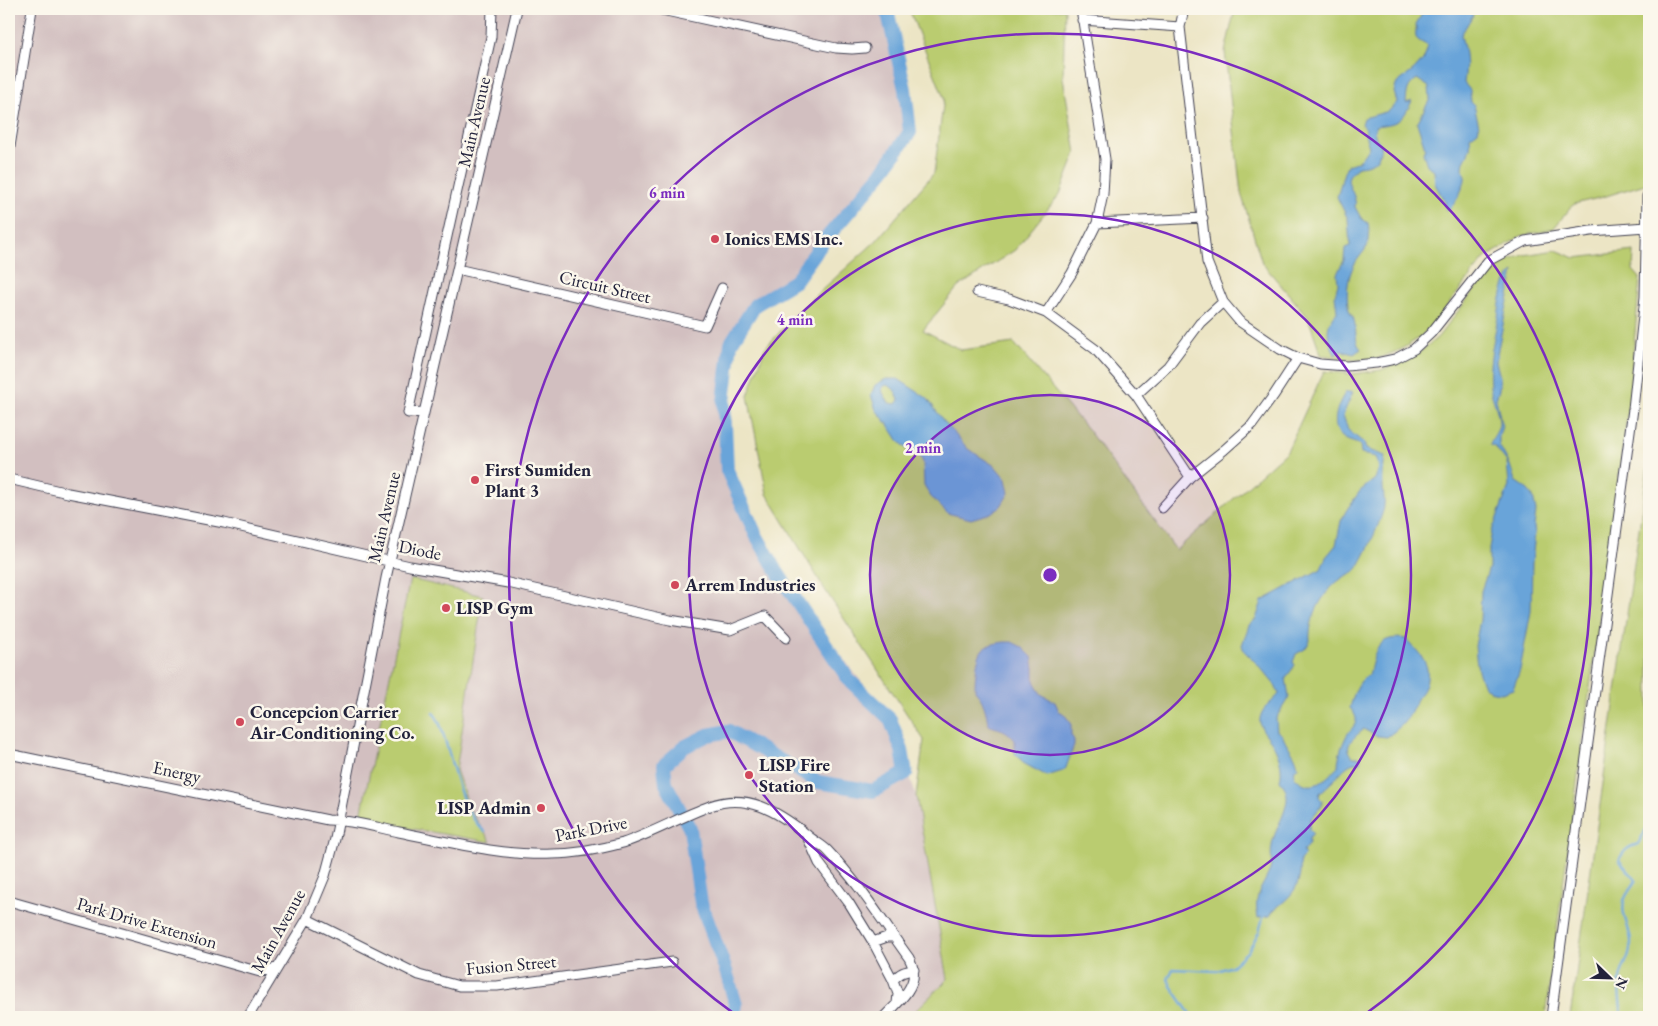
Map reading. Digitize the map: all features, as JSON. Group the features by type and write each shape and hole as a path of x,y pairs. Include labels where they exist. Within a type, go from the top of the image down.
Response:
{"street":[{"path":"9,153 32,9"},
{"path":"424,412 408,413 491,37 492,9"},
{"name":"Main Avenue","path":"248,1017 307,919 325,876 339,820 390,561 517,9"},
{"path":"657,9 836,48 865,48"},
{"path":"1046,313 1072,273 1097,223 1103,194 1105,159 1081,9"},
{"path":"1184,9 1180,27 1207,262 1224,302 1239,321 1280,350 1298,358 1320,364 1347,366 1394,359 1414,349 1431,333 1488,261 1525,241 1591,231 1646,227"},
{"path":"1082,20 1180,27"},
{"path":"1550,1017 1647,295 1646,196"},
{"path":"1097,223 1203,218"},
{"name":"Circuit Street","path":"457,270 705,326 722,288"},
{"path":"977,292 1009,299 1046,313 1095,349 1136,395 1190,477"},
{"path":"1136,395 1168,366 1200,323 1224,302"},
{"path":"1162,508 1190,477 1252,425 1298,358"},
{"name":"Diode","path":"9,479 68,493 224,523 390,561 508,583 670,620 730,630 765,616 786,638"},
{"name":"Energy","path":"9,754 328,820 339,820"},
{"name":"Park Drive","path":"339,820 465,846 514,852 573,853 622,843 726,800 746,802 763,807 784,817 825,848 841,866 910,958 914,970"},
{"name":"Park Drive","path":"806,834 819,863 849,903 874,942 894,980 898,994 897,1004"},
{"name":"Park Drive Extension","path":"9,901 260,972 276,968"},
{"name":"Fusion Street","path":"307,919 419,975 459,986 497,986 672,962"},
{"path":"874,942 887,937 894,937"},
{"path":"884,1017 908,990 913,979 914,970 899,974 894,980"}],"shaded area":[{"path":"9,9 882,9 910,132 880,175 823,242 795,281 755,305 731,343 724,402 727,470 756,535 778,573 890,719 916,796 948,980 908,1017 745,1017 720,1011 692,1017 9,1017"}],"green space":[{"path":"909,9 1065,9 1063,78 1076,153 1060,194 1015,250 958,287 923,330 961,350 1014,343 1088,430 1176,550 1287,451 1324,371 1352,374 1381,370 1415,356 1438,337 1493,266 1524,255 1556,250 1575,258 1634,251 1633,270 1640,278 1628,409 1545,1017 909,1017 948,979 916,796 924,740 827,593 767,494 748,396 765,348 803,307 876,241 934,173 944,98"},
{"path":"1235,9 1649,9 1649,173 1645,184 1574,204 1553,229 1521,236 1485,258 1432,325 1419,338 1400,350 1374,360 1354,360 1321,355 1308,317 1262,263 1241,193 1225,52"},
{"path":"1649,458 1649,1017 1570,1017"},
{"path":"410,579 483,596 456,770 470,810 491,842 360,820"}],"water":[{"path":"1425,9 1470,9 1473,15 1461,35 1466,59 1464,83 1470,90 1471,102 1474,105 1479,126 1478,131 1470,137 1471,143 1463,168 1465,178 1462,188 1456,201 1447,210 1445,202 1435,184 1434,171 1427,165 1423,153 1425,148 1417,123 1430,99 1429,87 1417,79 1408,89 1406,103 1412,101 1403,117 1391,124 1377,126 1374,131 1376,138 1381,144 1378,158 1372,163 1358,166 1348,179 1355,199 1355,207 1361,218 1368,223 1369,233 1369,240 1365,250 1351,272 1347,291 1347,301 1355,324 1356,339 1361,349 1354,354 1341,351 1335,355 1329,338 1328,328 1337,312 1335,295 1338,284 1337,274 1344,260 1345,248 1350,246 1348,219 1337,197 1347,165 1360,159 1369,147 1365,135 1366,129 1362,124 1364,118 1389,111 1397,102 1394,92 1396,84 1414,70 1424,59 1428,46 1416,38 1416,24"},
{"path":"1514,272 1496,362 1500,377 1496,399 1502,426 1499,445 1510,465 1515,481 1528,490 1533,497 1536,511 1531,611 1520,670 1513,689 1502,693 1493,692 1484,687 1478,671 1475,646 1480,620 1481,591 1489,568 1489,548 1492,531 1509,486 1507,462 1495,447 1490,445 1498,428 1499,421 1490,387 1490,371 1492,346 1502,294 1506,281"},
{"path":"886,379 898,379 927,398 968,449 995,466 1006,479 1009,493 1001,506 991,513 971,519 947,513 931,497 924,485 923,462 918,453 907,449 898,440 876,410 871,395 875,385","holes":["886,385 891,387 898,397 899,400 896,404 889,403 883,393 882,388"]},
{"path":"1346,392 1353,392 1343,415 1348,430 1364,443 1366,449 1385,456 1383,479 1384,506 1381,518 1359,566 1334,584 1323,598 1311,624 1310,641 1305,649 1296,654 1293,662 1295,665 1286,678 1289,697 1276,718 1277,731 1283,736 1294,754 1298,767 1295,769 1294,776 1306,785 1317,784 1338,767 1342,745 1356,721 1354,713 1350,708 1354,694 1361,681 1369,675 1375,653 1383,642 1388,639 1406,639 1424,660 1427,679 1424,689 1411,713 1395,731 1387,737 1377,736 1363,729 1351,741 1349,744 1350,752 1353,757 1361,757 1360,762 1355,762 1348,766 1320,793 1319,797 1322,800 1322,805 1310,820 1309,829 1313,833 1303,852 1305,855 1300,860 1300,874 1297,886 1270,916 1258,918 1257,898 1270,870 1271,849 1284,813 1287,796 1285,788 1280,781 1281,768 1278,754 1260,724 1262,712 1279,694 1275,685 1244,651 1242,645 1249,625 1256,619 1262,601 1321,569 1326,557 1336,545 1341,521 1346,511 1360,491 1375,479 1379,468 1376,457 1361,454 1360,445 1340,435 1335,423 1337,410"},
{"path":"1004,642 1012,642 1022,647 1032,657 1034,681 1041,694 1055,702 1059,711 1071,723 1071,735 1074,745 1066,768 1063,771 1047,776 1023,763 1015,754 1015,740 1012,736 1003,730 988,725 984,706 975,690 979,656 984,648"}],"waterway":[{"path":"733,1017 736,1005 726,971 701,903 690,829 666,784 664,765 684,747 708,735 729,731 818,782 873,791 906,773 902,750 890,719 849,680 778,573 756,535 727,470 724,402 731,343 755,305 795,281 823,242 880,175 910,132 905,89 887,9"},
{"path":"433,713 441,726 463,799 476,822 485,832"},
{"path":"1649,764 1649,769"},
{"path":"1621,1017 1619,984 1631,946 1623,907 1627,894 1636,880 1619,860 1627,849 1638,844 1649,824"},
{"path":"1192,1017 1168,979 1173,969 1217,971 1232,966 1247,952 1254,941 1259,932 1264,914"}],"place":[{"name":"Ionics EMS Inc.","path":"715,239"},
{"name":"First Sumiden Plant 3","path":"475,480"},
{"name":"Arrem Industries","path":"675,585"},
{"name":"LISP Gym","path":"446,608"},
{"name":"Concepcion Carrier Air-Conditioning Co.","path":"240,722"},
{"name":"LISP Fire Station","path":"749,775"},
{"name":"LISP Admin","path":"541,808"}]}
